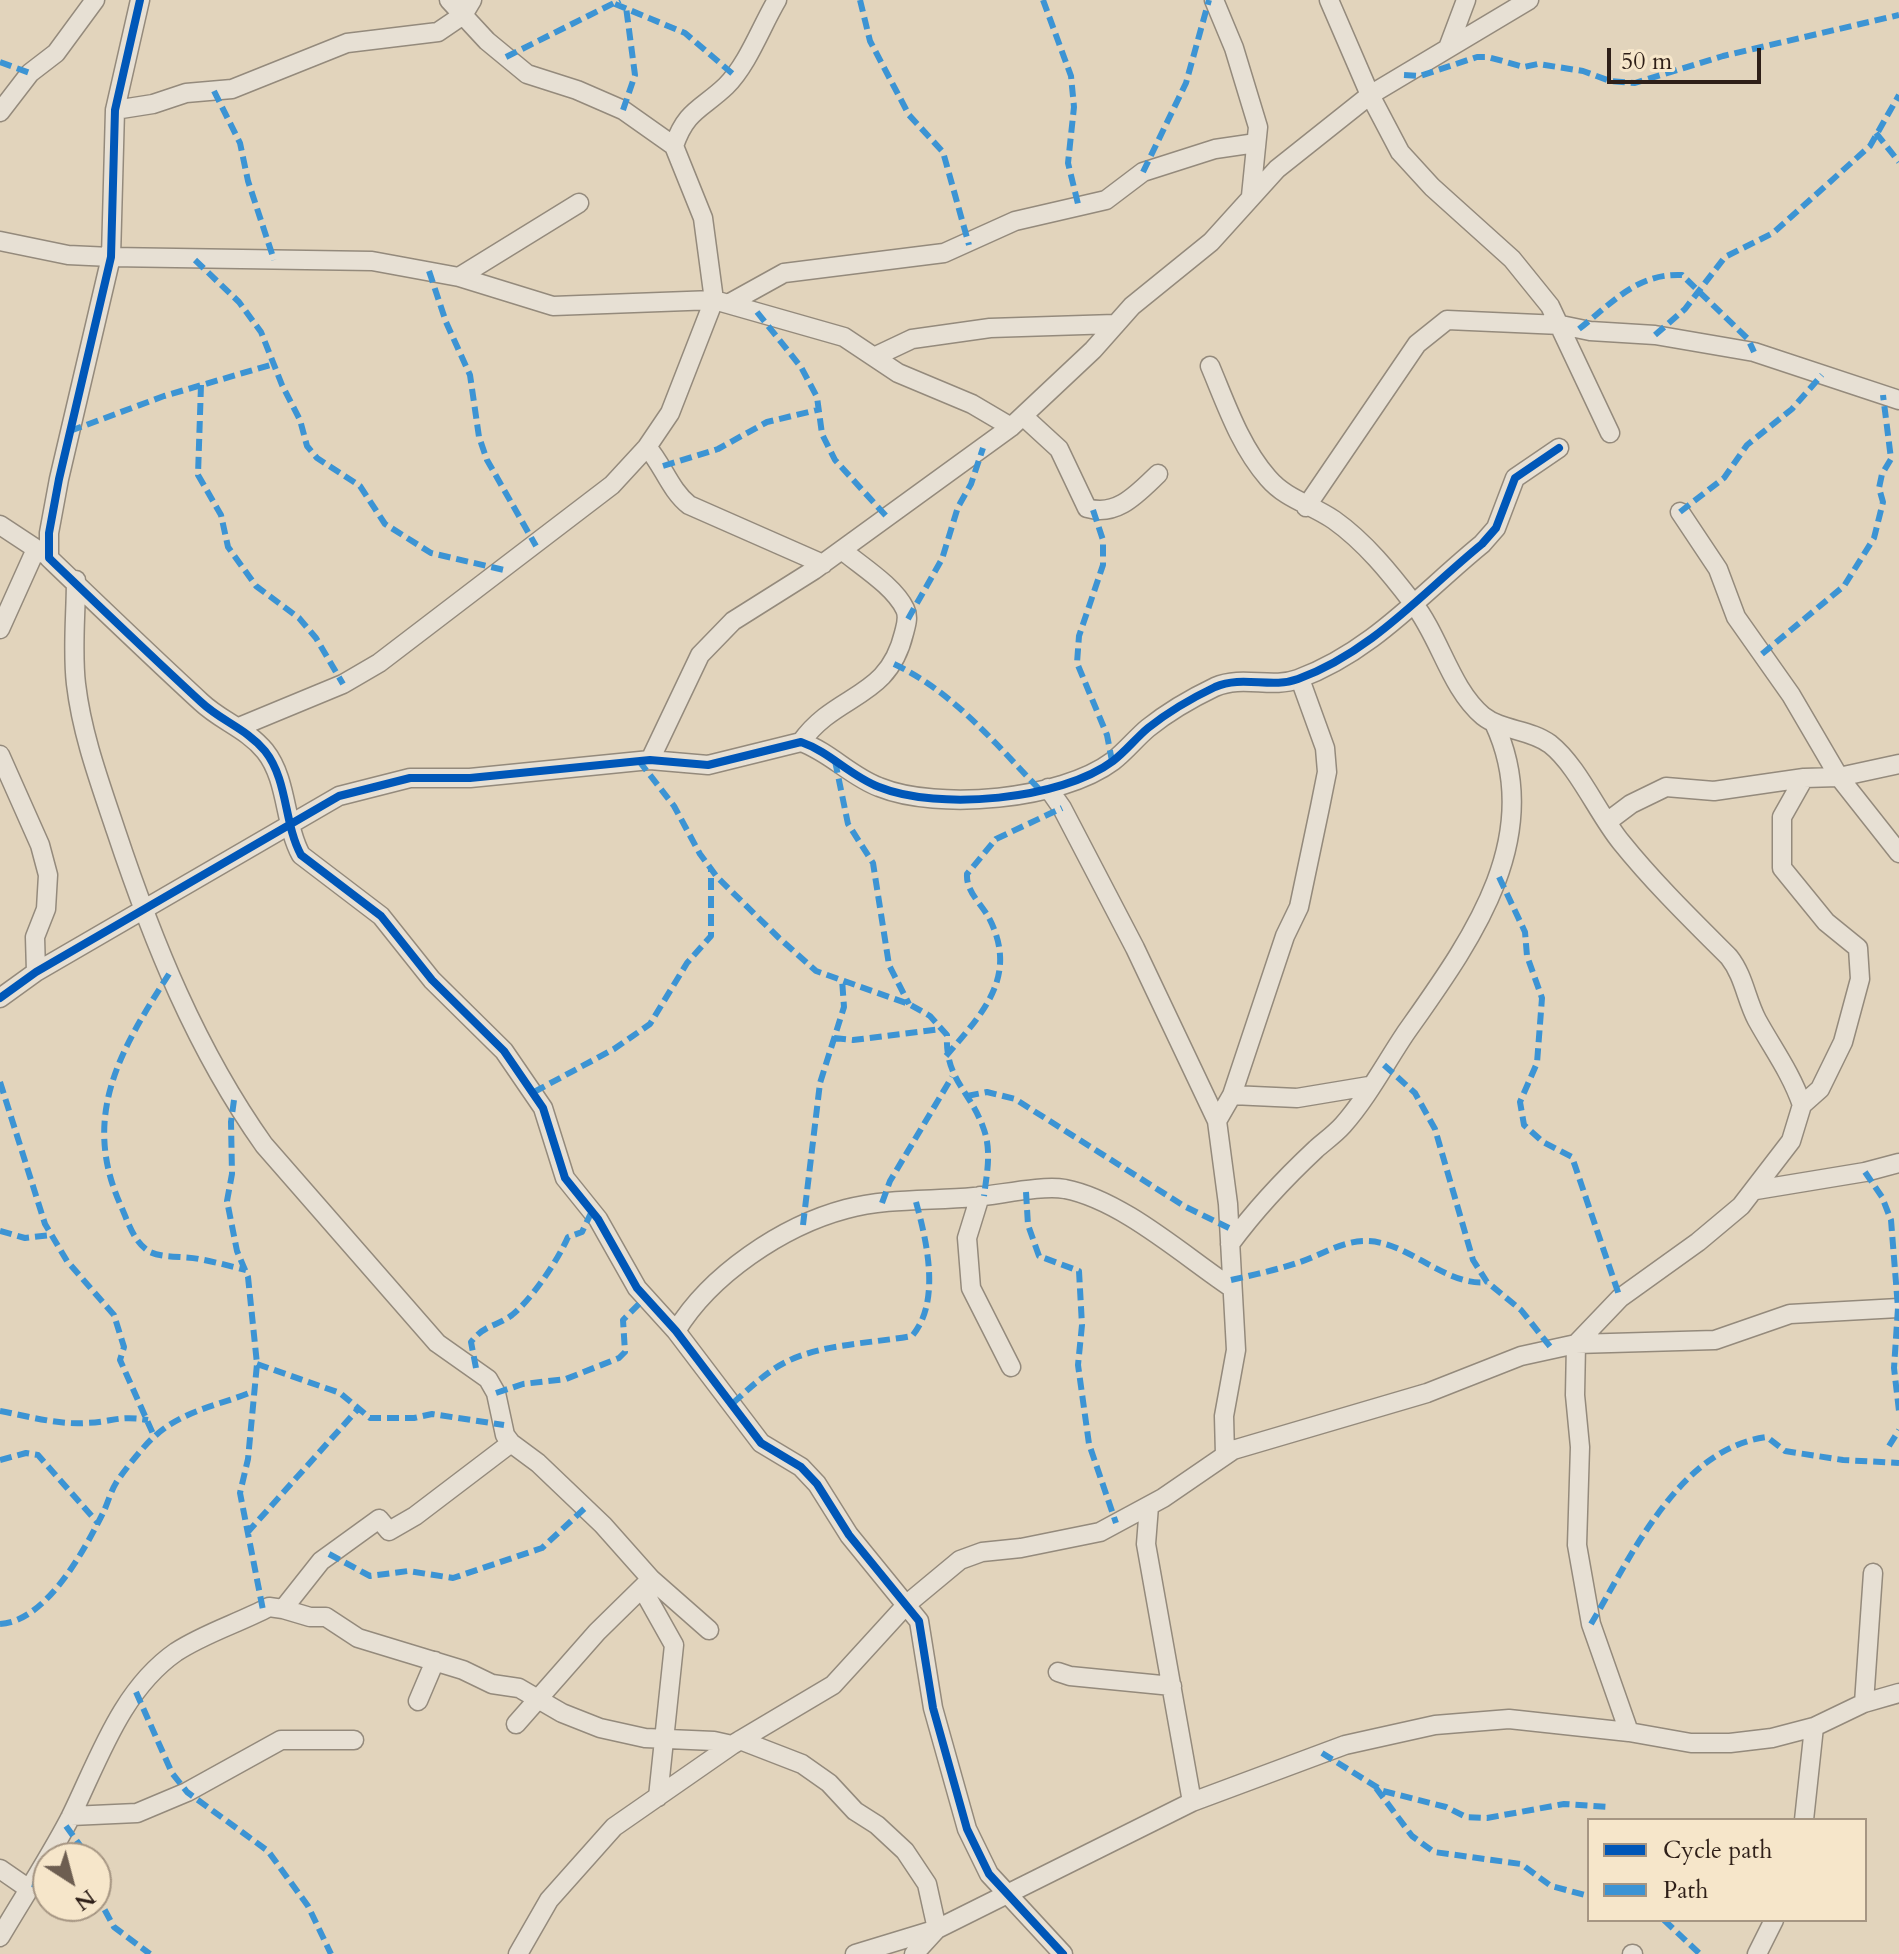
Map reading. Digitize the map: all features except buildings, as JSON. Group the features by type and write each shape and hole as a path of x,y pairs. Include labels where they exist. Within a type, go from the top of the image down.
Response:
{"street":[{"path":"0,112 30,73 69,38 95,0"},
{"path":"0,629 42,554 49,533 111,257 115,110 140,0"},
{"path":"239,727 343,684 379,663 558,530 612,485 647,447 670,413 721,302 703,218 674,146 623,110 577,90 527,74 487,41 468,8 449,0"},
{"path":"674,146 680,128 696,107 726,86 739,68 777,0"},
{"path":"1214,0 1258,127 1251,196"},
{"path":"1329,0 1370,95 1400,152 1432,187 1512,259 1561,325 1584,384 1610,433"},
{"path":"1448,48 1466,0"},
{"path":"650,760 691,672 711,641 733,621 823,564 1017,422 1115,324 1180,264 1211,242 1277,169 1370,95 1529,0"},
{"path":"115,110 153,104 186,93 232,89 347,43 438,32 468,8"},
{"path":"721,302 784,273 944,253 1015,221 1106,200 1143,172 1215,149 1256,143"},
{"path":"459,277 579,203"},
{"path":"0,241 68,255 372,261 459,277 533,303 553,306 721,302 844,337 898,373 1017,422 1059,449 1087,508 1102,512 1116,509 1158,474"},
{"path":"1306,507 1417,344 1447,320 1561,325 1590,331 1655,335 1754,352 1899,400"},
{"path":"876,356 912,339 990,328 1115,324"},
{"path":"1210,366 1225,405 1252,457 1269,480 1291,500 1330,517 1360,540 1414,603 1465,693 1481,714 1494,723 1523,731 1549,744 1667,895 1738,968 1758,1021 1785,1064 1802,1105"},
{"path":"647,447 663,466 677,496 689,505 823,564"},
{"path":"0,998 36,972 339,796 410,778 470,778 650,760 708,765 801,742 815,747 851,773 880,788 917,797 996,797 1048,788 1112,761 1150,727 1218,686 1257,681 1281,685 1300,679 1369,642 1496,528 1515,478 1559,448"},
{"path":"1680,512 1718,569 1736,617 1791,695 1839,777 1899,853"},
{"path":"0,525 76,580 205,706 239,727 267,754 291,823 293,841 301,855 381,916 432,980 519,1070 543,1108 565,1178 598,1219 637,1288 676,1331 761,1443 801,1467 817,1484 849,1535 919,1621 933,1708 967,1829 989,1874 1063,1954"},
{"path":"801,742 816,721 881,681 894,664 908,619 905,608 892,593 842,550"},
{"path":"76,580 76,683 87,740 143,910 190,1023 246,1119 437,1343 488,1379 496,1393 505,1435 511,1443 538,1463 603,1525 646,1584 674,1645 658,1797"},
{"path":"1217,1121 1232,1095 1285,936 1299,907 1327,772 1325,748 1300,679"},
{"path":"1230,1244 1288,1178 1340,1129 1460,955 1504,864 1510,784 1507,751 1494,723"},
{"path":"0,755 40,845 48,875 46,909 35,937 36,972"},
{"path":"1607,822 1631,804 1666,787 1714,791 1804,778 1839,777 1899,764"},
{"path":"1629,1732 1591,1624 1577,1545 1580,1447 1575,1395 1576,1344 1620,1298 1698,1242 1756,1190 1791,1141 1802,1105 1820,1089 1843,1042 1860,979 1858,948 1826,922 1782,868 1782,817 1804,778"},
{"path":"1048,788 1062,808 1135,948 1217,1121 1230,1244 1236,1350 1224,1416 1225,1455"},
{"path":"1232,1095 1297,1098 1369,1086"},
{"path":"1756,1190 1865,1172 1899,1163"},
{"path":"676,1331 691,1307 760,1250 803,1225 847,1209 884,1202 1063,1189 1106,1202 1232,1288"},
{"path":"980,1196 967,1238 971,1288 1011,1367"},
{"path":"518,1954 549,1900 569,1873 614,1827 736,1743 833,1685 907,1604 960,1560 982,1552 1100,1532 1149,1506 1225,1455 1427,1393 1521,1356 1576,1344 1715,1340 1790,1314 1899,1308"},
{"path":"283,1609 321,1561 359,1530 379,1519 389,1531 511,1443"},
{"path":"1149,1506 1146,1544 1192,1802"},
{"path":"1864,1703 1873,1573"},
{"path":"646,1584 709,1630"},
{"path":"516,1724 541,1701 597,1632 646,1584"},
{"path":"0,1937 71,1816 92,1768 136,1692 174,1654 213,1631 254,1617 269,1607 310,1617 326,1617 358,1638 435,1661 492,1684 519,1688 600,1728 665,1739 736,1743 802,1764 829,1783 855,1811 877,1825 905,1851 927,1884 937,1929"},
{"path":"418,1701 435,1661"},
{"path":"1058,1672 1070,1676 1172,1686"},
{"path":"855,1954 937,1929 1192,1802 1345,1745 1435,1725 1520,1720 1629,1732 1691,1743 1730,1743 1772,1738 1814,1727 1864,1703 1899,1693"},
{"path":"1804,1818 1814,1727"},
{"path":"71,1816 137,1813 187,1792 281,1740 354,1740"},
{"path":"0,1869 29,1889"},
{"path":"1757,1954 1773,1922"},
{"path":"914,1954 937,1929"}],"marked path":[{"path":"506,57 620,0"},
{"path":"860,0 870,41 909,115 943,152 969,245"},
{"path":"1043,0 1071,76 1074,107 1068,163 1079,208"},
{"path":"1143,172 1186,83 1209,0"},
{"path":"615,4 685,33 734,75"},
{"path":"623,110 635,75 626,7"},
{"path":"1404,75 1420,76 1477,57 1488,57 1524,67 1538,64 1583,71 1610,81 1635,83 1723,56 1899,15"},
{"path":"0,62 30,73"},
{"path":"214,91 240,143 248,181 274,260"},
{"path":"1655,335 1685,309 1725,257 1773,233 1870,146 1899,95"},
{"path":"1876,133 1899,162"},
{"path":"195,260 239,302 261,332 300,420 307,446 317,458 360,486 385,524 431,553 504,570"},
{"path":"429,271 446,322 470,375 479,437 487,460 536,546"},
{"path":"1579,329 1638,284 1682,275 1748,339 1754,352"},
{"path":"757,312 801,367 817,397 822,434 835,460 887,517"},
{"path":"70,431 164,396 274,364"},
{"path":"1680,512 1724,478 1747,445 1792,409 1822,375"},
{"path":"201,385 198,475 221,515 228,547 256,586 299,618 316,638 343,684"},
{"path":"1762,654 1844,586 1874,538 1883,502 1879,488 1882,474 1891,459 1883,395"},
{"path":"663,466 718,449 767,422 821,409"},
{"path":"908,619 942,559 958,507 971,484 983,448"},
{"path":"1093,510 1103,540 1103,565 1079,636 1077,663 1107,735 1112,761"},
{"path":"894,664 954,703 1039,789"},
{"path":"639,761 674,806 700,854 717,877 816,971 909,1004 930,1016 947,1035 950,1063 986,1136 988,1161 984,1196"},
{"path":"835,761 848,824 873,863 889,965 909,1004"},
{"path":"946,1056 984,1009 998,976 1000,958 997,939 989,918 971,892 967,874 996,839 1062,808"},
{"path":"534,1092 614,1049 650,1024 687,963 711,936 711,869"},
{"path":"1499,877 1525,932 1527,956 1542,998 1537,1063 1520,1102 1524,1125 1543,1142 1572,1157 1620,1298"},
{"path":"169,974 135,1029 112,1084 104,1142 109,1173 129,1225 144,1248 161,1255 199,1259 246,1270"},
{"path":"803,1225 820,1083 844,1007 842,979"},
{"path":"834,1038 853,1040 942,1029"},
{"path":"1384,1065 1415,1093 1435,1129 1473,1260 1487,1282 1521,1310 1552,1349"},
{"path":"882,1203 890,1181 952,1077"},
{"path":"0,1082 45,1224 67,1261 114,1315 124,1347 120,1360 154,1436"},
{"path":"967,1096 987,1092 1015,1099 1184,1206 1229,1228"},
{"path":"234,1100 231,1122 232,1174 227,1201 237,1251 248,1277 257,1364 248,1459 240,1493 263,1610"},
{"path":"1865,1172 1882,1197 1891,1220 1898,1308 1894,1368 1899,1411"},
{"path":"1026,1192 1028,1225 1039,1256 1079,1271 1082,1325 1078,1365 1089,1444 1116,1523"},
{"path":"733,1403 773,1370 802,1355 832,1347 912,1336 921,1322 929,1289 927,1253 916,1202"},
{"path":"476,1368 471,1342 481,1332 512,1315 528,1299 551,1268 568,1237 582,1232 592,1211"},
{"path":"0,1231 25,1238 51,1235"},
{"path":"1231,1280 1289,1266 1349,1243 1367,1241 1398,1249 1457,1278 1487,1282"},
{"path":"496,1393 523,1384 566,1379 619,1358 625,1352 623,1320 646,1297"},
{"path":"257,1364 340,1393 370,1418 414,1418 432,1414 504,1425"},
{"path":"0,1624 17,1620 49,1597 75,1563 116,1483 151,1440 166,1427 190,1414 254,1391"},
{"path":"247,1533 358,1409"},
{"path":"0,1411 64,1423 129,1418 148,1420"},
{"path":"1889,1446 1899,1430"},
{"path":"1591,1624 1661,1510 1683,1483 1708,1461 1736,1445 1767,1437 1785,1451 1843,1460 1899,1463"},
{"path":"0,1460 26,1453 38,1455 98,1523"},
{"path":"329,1554 370,1576 408,1571 453,1578 542,1548 585,1508"},
{"path":"136,1692 172,1773 187,1792 268,1851 308,1906 331,1954"},
{"path":"1322,1753 1383,1791 1446,1807 1466,1817 1487,1818 1564,1804 1610,1807"},
{"path":"1376,1788 1412,1836 1434,1852 1521,1864 1551,1886 1587,1895"},
{"path":"66,1826 78,1842"},
{"path":"111,1922 150,1954"},
{"path":"1666,1922 1700,1954"}],"cycle path":[{"path":"140,0 115,110 111,257 59,479 49,533 49,558 201,702 265,751 278,775 291,830 301,855 381,916 432,980 504,1051 543,1108 565,1178 598,1219 637,1288 676,1331 761,1443 801,1467 817,1484 849,1535 919,1621 933,1708 967,1829 989,1874 1063,1954"},
{"path":"0,998 36,972 339,796 410,778 470,778 650,760 708,765 801,742 879,787 933,799 999,798 1063,785 1113,761 1156,722 1215,687 1236,682 1288,682 1350,653 1396,619 1482,544 1496,528 1515,478 1559,448"}]}
